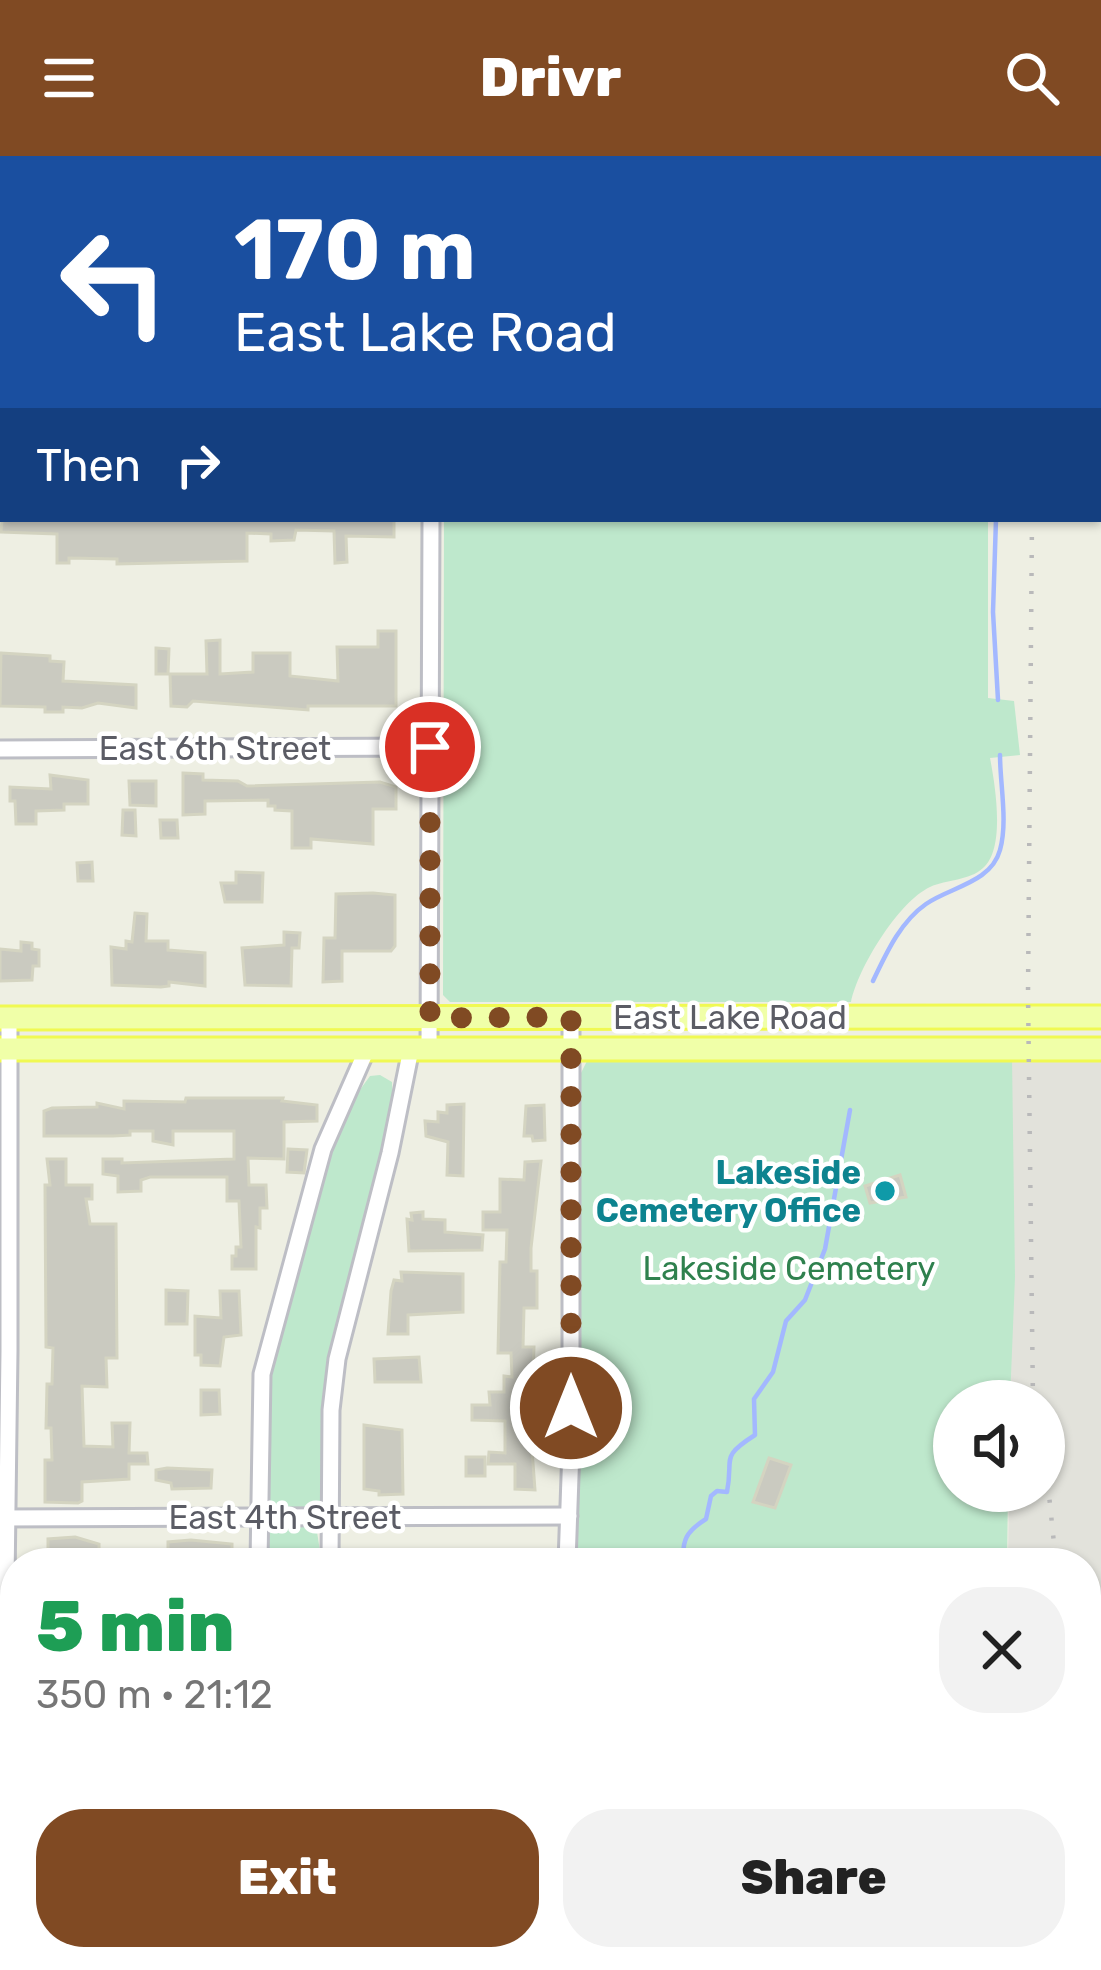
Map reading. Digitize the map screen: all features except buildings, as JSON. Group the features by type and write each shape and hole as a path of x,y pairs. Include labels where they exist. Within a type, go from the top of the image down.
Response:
{"main road":[{"name":"East Lake Road","path":"4,1017 1101,1017"},
{"name":"East Lake Road","path":"5,1049 1101,1049"}],"street":[{"path":"330,1548 337,1359 402,1104 430,1018 431,522"},
{"name":"East 6th Street","path":"0,749 430,747"},
{"path":"3,1548 4,1017"},
{"path":"568,1548 571,1017"},
{"path":"259,1548 260,1410 266,1356 323,1149 367,1049"},
{"name":"East 4th Street","path":"3,1518 569,1516"}],"shaded area":[{"path":"1012,1057 1101,1057 1101,1548 1008,1548 1009,1512 1065,1512 1065,1380 1011,1380"}],"green space":[{"path":"444,522 988,522 988,698 1014,701 1020,755 990,758 997,832 990,859 965,878 930,887 905,907 871,955 851,1002 450,1002 443,995"},
{"name":"Lakeside Cemetery","path":"589,1057 1012,1057 1015,1277 1011,1380 933,1380 933,1512 1008,1512 1007,1548 576,1548 581,1073"},
{"path":"370,1076 392,1082 393,1110 328,1372 322,1509 271,1509 265,1502 263,1413 271,1357 338,1120"},
{"path":"316,1526 320,1548 265,1548 264,1528"}],"waterway":[{"path":"996,522 993,612 998,700"},
{"path":"873,981 895,939 917,911 979,877 995,861 1003,827 1000,755"},
{"path":"684,1548 687,1537 706,1519 711,1496 727,1492 732,1454 755,1435 754,1399 773,1372 786,1321 805,1300 825,1249 850,1110"}],"railway":[{"path":"1032,522 1028,993 1033,1380"},
{"path":"1051,1512 1054,1548"}],"place":[{"name":"Lakeside Cemetery Office","path":"885,1191"}],"route":[{"path":"430,747 430,1018 571,1017 571,1408"}]}
